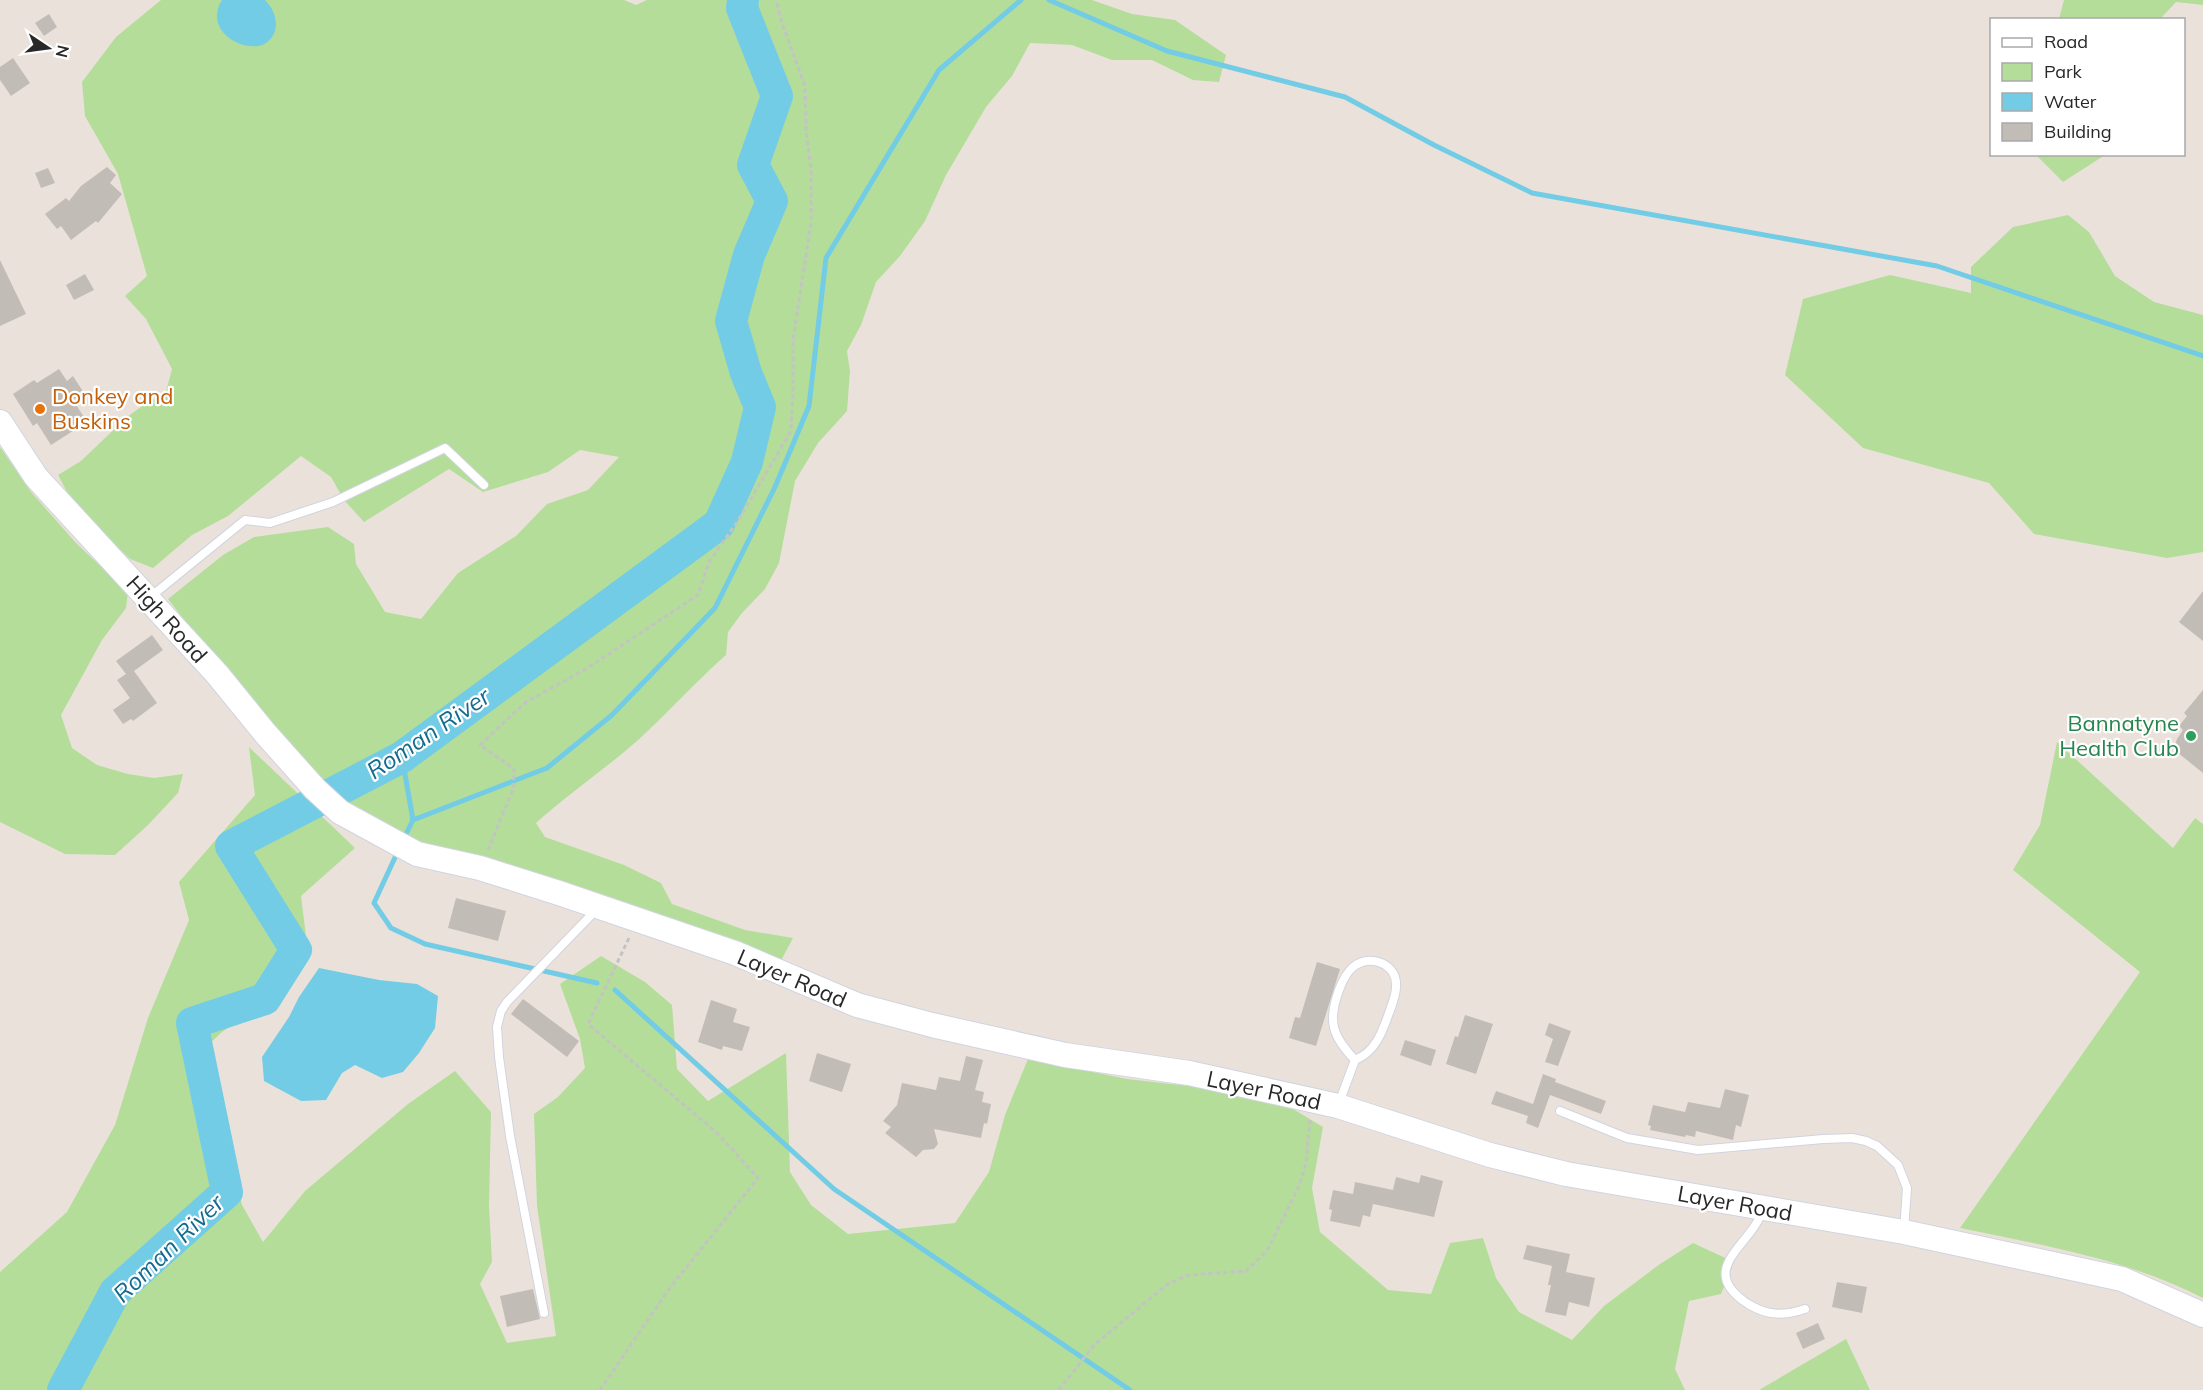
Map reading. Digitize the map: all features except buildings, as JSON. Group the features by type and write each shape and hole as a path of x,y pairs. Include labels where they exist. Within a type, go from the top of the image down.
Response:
{"main road":[{"name":"High Road","path":"0,422 36,477 217,674 265,733 329,802"},
{"name":"Layer Road","path":"329,802 428,856 480,868 735,953 857,1005 1065,1055 1189,1073 1338,1106 1490,1155 1566,1174 1904,1232 2122,1279 2203,1315"}],"lane":[{"path":"148,598 244,520 270,523 333,502 445,448 484,485"},
{"path":"544,1313 510,1136 498,1057 497,1027 501,1011 507,1002 599,906"},
{"path":"1338,1106 1355,1060 1366,1056 1374,1047 1386,1022 1396,987 1391,969 1379,962 1362,962 1348,972 1342,982 1333,1010 1332,1022 1335,1033 1355,1060"},
{"path":"1560,1111 1626,1138 1698,1150 1823,1139 1852,1138 1866,1141 1877,1146 1898,1165 1906,1188 1904,1232"},
{"path":"1764,1208 1760,1220 1730,1257 1725,1273 1726,1278 1740,1299 1766,1313 1791,1314 1805,1309"}],"path":[{"path":"480,868 513,789 514,769 480,745 526,702 586,669 698,595 709,562 739,519 791,431 793,340 811,223 811,171 806,130 805,86 776,0"},
{"path":"600,1390 669,1289 758,1178 716,1132 588,1024 638,920"},
{"path":"1059,1390 1091,1348 1168,1284 1189,1275 1245,1271 1267,1251 1299,1186 1306,1163 1312,1100"}],"green space":[{"path":"161,0 624,0 636,5 647,0 1092,0 1132,14 1175,20 1226,55 1219,82 1193,80 1152,60 1112,60 1072,45 1030,43 1012,76 986,107 946,175 925,221 900,256 876,282 861,325 847,351 850,371 847,411 818,443 795,481 779,563 765,589 728,632 726,655 637,741 536,823 545,837 624,865 661,883 672,904 745,930 793,938 776,970 472,858 408,837 346,805 217,662 168,599 223,555 254,537 328,527 354,544 356,564 385,612 421,619 458,573 516,536 547,504 588,490 619,457 580,450 548,472 483,492 449,469 364,522 344,500 331,477 301,456 228,516 192,535 153,568 130,559 74,505 58,475 81,461 127,417 166,392 172,369 146,319 125,296 147,276 118,174 85,116 82,82 116,37"},
{"path":"2064,0 2203,0 2203,5 2176,2 2161,18 2059,18"},
{"path":"2037,156 2103,156 2063,182"},
{"path":"2068,215 2089,232 2115,276 2154,302 2203,315 2203,552 2167,558 2034,534 1989,483 1863,448 1785,375 1803,299 1890,275 1971,293 1971,267 2013,227"},
{"path":"0,447 31,492 76,543 128,592 126,608 102,640 61,715 72,748 97,765 128,774 154,778 183,774 178,793 115,855 65,854 0,822"},
{"path":"2057,742 2173,848 2195,818 2203,824 2203,1298 2174,1284 2114,1263 2053,1247 1960,1228 2140,972 2013,870 2040,825"},
{"path":"249,747 355,848 301,896 306,936 258,1008 222,1032 190,1062 210,1097 221,1127 242,1205 263,1242 305,1191 408,1104 455,1071 491,1112 489,1206 492,1262 480,1284 507,1343 556,1336 537,1206 534,1114 558,1097 585,1068 580,1039 560,984 601,956 645,982 672,1005 677,1069 708,1101 786,1053 790,1172 811,1205 848,1234 955,1223 989,1172 1005,1115 1028,1059 1127,1079 1233,1091 1293,1109 1323,1127 1312,1188 1320,1232 1388,1290 1431,1294 1450,1243 1483,1238 1496,1278 1519,1312 1572,1340 1604,1306 1660,1264 1693,1243 1734,1262 1721,1294 1689,1301 1675,1369 1685,1390 0,1390 0,1272 67,1212 115,1125 148,1018 189,920 179,882 255,795"},
{"path":"1846,1339 1870,1390 1759,1390"}],"water":[{"path":"222,0 265,0 275,18 276,25 272,38 262,45 251,46 238,43 227,36 219,26 217,14"},
{"path":"319,968 379,980 417,984 438,996 435,1028 403,1072 382,1078 355,1065 342,1073 326,1100 301,1101 264,1081 262,1057"}],"waterway":[{"name":"Roman River","path":"63,1390 115,1292 227,1192 192,1023 265,999 296,950 231,846 402,757 719,524 747,462 760,407 746,373 731,321 749,255 772,201 753,165 777,96 742,8 743,0"},
{"path":"413,820 547,768 612,715 715,608 775,487 809,406 826,258 939,70 1021,0"},
{"path":"1049,0 1167,51 1345,97 1434,145 1532,193 1937,266 2203,356"},
{"path":"402,757 413,820 403,840"},
{"path":"398,851 374,903 391,928 425,944 597,983"},
{"path":"615,990 834,1189 1130,1390"}],"place":[{"name":"Donkey and Buskins","path":"40,409"},
{"name":"Bannatyne Health Club","path":"2191,736"}]}
